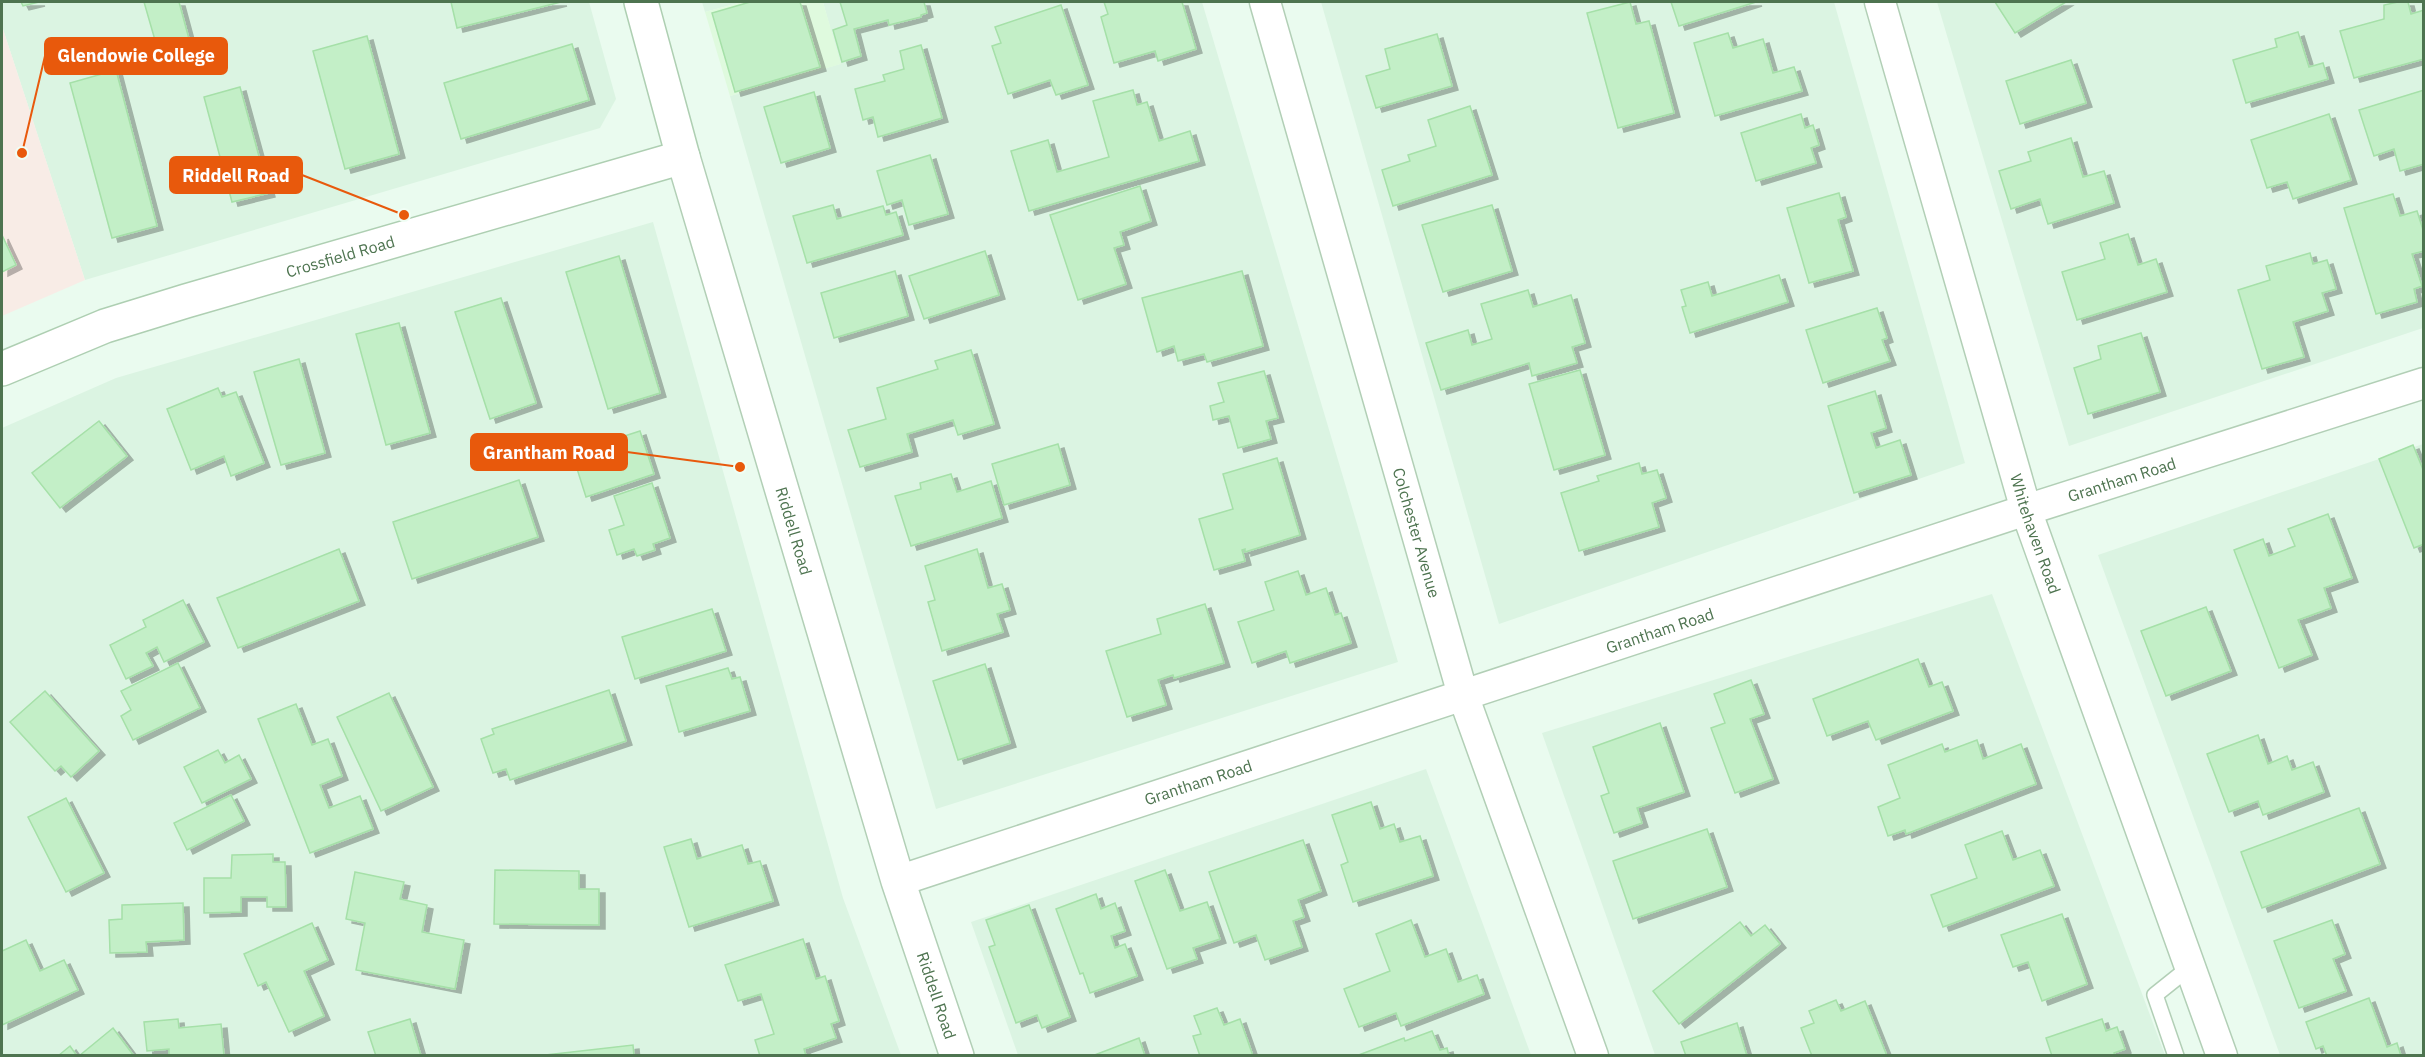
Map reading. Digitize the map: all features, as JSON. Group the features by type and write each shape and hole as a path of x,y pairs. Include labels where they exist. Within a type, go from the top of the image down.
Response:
{"street":[{"name":"Riddell Road","path":"641,2 683,157 898,881 957,1056"},
{"name":"Colchester Avenue","path":"1264,2 1463,695 1593,1056"},
{"name":"Whitehaven Road","path":"1880,2 2026,510 2222,1056"},
{"name":"Crossfield Road","path":"2,369 105,326 165,307 683,157"},
{"name":"Grantham Road","path":"898,881 2026,510 2424,383"}],"lane":[{"path":"2176,1056 2155,995 2190,967"}],"shaded area":[{"path":"2,2 589,2 616,99 600,128 85,280 2,26"},
{"path":"702,2 742,2 705,12"},
{"path":"742,2 823,2 841,64 730,96 705,12"},
{"path":"823,2 1202,2 1398,662 936,809 730,96 840,64"},
{"path":"1321,2 1834,2 1965,463 1499,624"},
{"path":"1937,2 2423,2 2423,328 2069,446"},
{"path":"2,26 85,280 2,316"},
{"path":"653,222 843,898 901,1055 2,1055 2,428 116,378"},
{"path":"2423,444 2423,1055 2280,1055 2098,555"},
{"path":"1992,594 2165,1055 1655,1055 1542,733"},
{"path":"1426,769 1531,1055 1018,1055 971,922"}],"building":[{"path":"21,2 39,2 23,6"},
{"path":"144,2 179,2 189,39 157,47"},
{"path":"451,2 561,2 457,28"},
{"path":"750,2 800,2 820,67 735,92 712,13"},
{"path":"840,2 924,2 927,13 921,17 889,25 888,20 854,29 861,56 842,62 833,30 847,25"},
{"path":"1104,2 1182,2 1196,49 1158,61 1155,51 1114,63 1101,17 1108,14"},
{"path":"1630,2 1636,24 1649,21 1674,113 1618,128 1587,13"},
{"path":"1671,2 1756,2 1679,26"},
{"path":"1995,2 2066,2 2015,33"},
{"path":"2408,2 2411,14 2424,10 2424,59 2354,78 2340,31 2384,19 2384,5"},
{"path":"1061,5 1088,85 1056,95 1050,80 1008,94 992,46 1001,43 995,27"},
{"path":"2298,32 2309,67 2323,63 2328,79 2246,103 2233,60 2277,47 2275,39"},
{"path":"1728,33 1733,48 1763,39 1773,73 1794,67 1802,91 1715,116 1694,43"},
{"path":"1437,34 1452,86 1376,108 1366,76 1390,69 1385,49"},
{"path":"367,36 399,154 345,169 313,51"},
{"path":"572,44 589,100 461,139 444,83"},
{"path":"921,45 942,118 878,137 873,117 863,120 855,89 885,81 883,75 904,69 900,51"},
{"path":"2071,60 2086,103 2020,124 2006,81"},
{"path":"116,70 157,226 112,238 70,83"},
{"path":"240,87 269,193 232,202 204,97"},
{"path":"1133,90 1137,105 1147,102 1159,141 1190,131 1199,161 1029,211 1011,151 1048,140 1057,172 1109,157 1093,101"},
{"path":"2424,90 2424,164 2400,171 2394,149 2374,156 2359,110"},
{"path":"814,92 830,148 781,163 764,107"},
{"path":"1470,106 1492,175 1393,206 1382,170 1410,161 1408,155 1436,146 1428,120"},
{"path":"1801,114 1805,128 1813,125 1819,145 1811,148 1816,163 1756,181 1741,133"},
{"path":"2329,114 2351,180 2293,199 2287,182 2267,188 2251,140"},
{"path":"2071,138 2083,177 2104,171 2114,203 2048,224 2040,199 2011,209 1999,171 2031,161 2028,152"},
{"path":"930,155 948,214 909,225 902,200 887,205 877,171"},
{"path":"1140,186 1151,221 1120,232 1124,245 1114,248 1126,284 1078,300 1050,215"},
{"path":"1839,193 1846,217 1838,220 1853,271 1809,283 1787,208"},
{"path":"2393,194 2400,216 2417,211 2424,233 2424,251 2412,254 2422,286 2414,289 2417,302 2376,314 2344,208"},
{"path":"833,205 837,219 883,206 886,215 896,212 903,235 807,263 793,216"},
{"path":"1492,205 1512,271 1443,292 1422,225"},
{"path":"2128,234 2138,265 2156,259 2167,292 2077,320 2062,272 2105,259 2100,243"},
{"path":"2,235 16,265 2,272"},
{"path":"985,251 999,295 924,319 909,276"},
{"path":"2310,253 2313,264 2327,260 2336,289 2322,293 2328,311 2293,322 2304,357 2262,369 2238,290 2270,280 2266,266"},
{"path":"619,256 660,393 608,409 566,272"},
{"path":"895,271 908,316 834,338 821,293"},
{"path":"1242,271 1263,346 1207,362 1204,354 1178,361 1174,346 1157,352 1142,298"},
{"path":"1779,275 1788,302 1690,333 1682,307 1686,306 1681,290 1708,282 1712,296"},
{"path":"1528,290 1533,307 1571,295 1585,343 1572,347 1577,363 1532,376 1529,363 1441,390 1426,343 1468,330 1472,345 1492,339 1481,304"},
{"path":"501,298 536,403 490,419 455,312"},
{"path":"1877,308 1887,338 1882,340 1890,361 1823,383 1806,330"},
{"path":"399,323 430,433 386,445 356,334"},
{"path":"2141,333 2160,392 2088,414 2074,368 2101,359 2098,346"},
{"path":"971,350 994,424 958,435 953,420 907,434 912,452 860,467 848,430 886,419 877,388 938,369 935,361"},
{"path":"299,359 325,453 281,465 254,372"},
{"path":"1580,370 1605,455 1554,470 1529,384"},
{"path":"1264,371 1278,418 1266,421 1271,439 1238,448 1229,416 1213,420 1210,406 1224,402 1218,383"},
{"path":"218,388 222,397 236,392 264,463 231,476 224,456 191,470 167,409"},
{"path":"1875,391 1886,428 1871,433 1876,448 1900,440 1911,475 1854,493 1828,406"},
{"path":"99,421 127,456 60,508 32,473"},
{"path":"640,431 654,474 586,497 572,453"},
{"path":"1058,444 1070,485 1004,505 992,464"},
{"path":"2413,445 2424,472 2424,544 2414,548 2379,459"},
{"path":"1277,458 1300,535 1245,552 1245,549 1242,550 1245,561 1214,570 1199,519 1233,509 1223,474"},
{"path":"1639,463 1642,474 1657,470 1666,498 1652,503 1659,527 1579,551 1561,493 1599,481 1597,476"},
{"path":"951,474 957,492 991,481 1002,518 911,546 895,496 921,489 920,483"},
{"path":"519,480 538,537 412,579 393,522"},
{"path":"652,483 670,538 653,544 655,550 637,556 634,549 617,555 609,530 624,525 614,496"},
{"path":"2328,514 2352,578 2324,588 2331,608 2298,620 2312,655 2279,668 2234,550 2263,539 2269,556 2295,546 2288,529"},
{"path":"339,549 359,601 238,648 217,598"},
{"path":"977,549 988,588 1002,584 1010,610 997,614 1003,632 942,651 928,602 935,600 925,566"},
{"path":"1298,571 1306,595 1326,588 1335,615 1341,613 1351,643 1290,663 1286,651 1252,663 1238,622 1274,610 1265,582"},
{"path":"183,600 204,642 164,662 157,647 146,653 153,666 126,679 110,645 146,627 143,620"},
{"path":"1205,604 1224,663 1174,678 1173,675 1158,680 1166,705 1127,717 1106,651 1161,634 1157,619"},
{"path":"2206,607 2231,671 2166,696 2141,631"},
{"path":"712,609 726,651 635,679 622,637"},
{"path":"1918,659 1929,687 1942,682 1953,711 1876,740 1868,721 1827,736 1813,699"},
{"path":"178,663 200,708 133,740 121,716 131,710 121,691"},
{"path":"985,664 1010,743 958,760 933,681"},
{"path":"728,668 732,679 740,677 750,711 679,732 666,686"},
{"path":"1751,680 1764,714 1750,719 1773,779 1735,793 1711,728 1725,723 1714,694"},
{"path":"609,690 626,741 510,780 506,769 493,773 481,739 494,734 492,729"},
{"path":"45,691 99,751 71,777 61,766 55,771 10,722"},
{"path":"389,693 433,787 381,811 337,717"},
{"path":"296,704 312,745 328,739 342,776 320,785 329,808 360,796 373,829 310,853 258,719"},
{"path":"1660,723 1684,792 1637,808 1642,823 1614,833 1601,796 1609,793 1593,747"},
{"path":"2258,735 2268,764 2287,756 2292,770 2313,762 2324,792 2263,815 2258,801 2229,812 2207,754"},
{"path":"1977,740 1983,759 2021,744 2036,784 1906,834 1905,830 1888,836 1878,807 1900,798 1888,765 1942,744 1945,752"},
{"path":"218,750 225,763 239,755 251,779 202,803 184,767"},
{"path":"231,795 244,821 187,850 174,823"},
{"path":"66,798 104,873 66,892 28,817"},
{"path":"1371,802 1380,829 1394,824 1400,842 1420,836 1433,876 1353,902 1341,865 1348,862 1332,815"},
{"path":"2359,808 2380,864 2262,908 2241,852"},
{"path":"1707,829 1727,887 1633,919 1613,861"},
{"path":"2002,831 2013,860 2040,850 2054,886 1943,927 1931,895 1977,878 1965,845"},
{"path":"691,839 697,859 742,845 748,864 760,861 773,901 689,927 664,847"},
{"path":"1303,840 1321,891 1298,900 1304,917 1293,921 1302,947 1265,960 1256,935 1234,943 1209,872"},
{"path":"273,854 273,862 285,862 286,907 267,907 267,897 241,897 241,912 204,913 204,878 231,878 232,855"},
{"path":"495,870 579,871 579,889 599,889 599,925 494,924"},
{"path":"1165,870 1180,911 1207,902 1220,939 1193,948 1197,959 1167,969 1135,881"},
{"path":"355,872 404,882 400,899 427,905 422,932 464,940 455,989 356,970 365,923 346,919"},
{"path":"1096,894 1101,909 1115,903 1125,931 1111,936 1115,948 1125,944 1137,976 1090,993 1083,973 1080,974 1056,909"},
{"path":"183,903 184,940 146,942 147,952 110,953 109,920 122,919 122,905"},
{"path":"1029,905 1070,1017 1042,1028 1037,1015 1016,1023 989,947 995,945 986,920"},
{"path":"2062,914 2087,984 2042,1001 2028,962 2013,967 2001,935"},
{"path":"1411,920 1425,957 1446,949 1458,982 1477,975 1484,994 1401,1026 1396,1013 1359,1027 1344,989 1390,971 1376,934"},
{"path":"2332,920 2345,954 2333,959 2346,991 2299,1008 2274,941"},
{"path":"1740,922 1751,936 1765,925 1780,944 1679,1024 1653,991"},
{"path":"312,923 328,960 304,971 324,1016 289,1032 266,982 258,986 244,954"},
{"path":"803,939 816,979 825,976 839,1021 831,1024 836,1038 804,1049 806,1056 760,1056 755,1040 774,1034 761,994 738,1001 725,965"},
{"path":"26,940 40,971 64,960 78,990 2,1025 2,951"},
{"path":"2369,998 2387,1047 2397,1043 2401,1056 2327,1056 2323,1046 2316,1049 2306,1022"},
{"path":"1836,1000 1841,1011 1865,1001 1887,1056 1812,1056 1801,1028 1814,1023 1809,1011"},
{"path":"1217,1008 1224,1025 1240,1019 1253,1056 1200,1056 1193,1036 1201,1034 1194,1016"},
{"path":"178,1019 179,1028 221,1024 224,1056 169,1056 169,1049 147,1051 144,1022"},
{"path":"410,1019 421,1056 376,1056 368,1032"},
{"path":"2102,1019 2106,1031 2117,1027 2125,1049 2114,1053 2115,1056 2052,1056 2046,1038"},
{"path":"1737,1023 1747,1056 1686,1056 1681,1042"},
{"path":"113,1028 134,1056 79,1056"},
{"path":"1432,1031 1440,1050 1447,1048 1449,1056 1356,1056 1404,1038 1405,1041"},
{"path":"1139,1038 1145,1056 1092,1056"},
{"path":"633,1045 634,1056 546,1056 546,1055"},
{"path":"70,1046 77,1056 58,1056"}],"place":[{"name":"Glendowie College","path":"22,153"},
{"name":"Riddell Road","path":"404,215"},
{"name":"Grantham Road","path":"740,467"}]}
